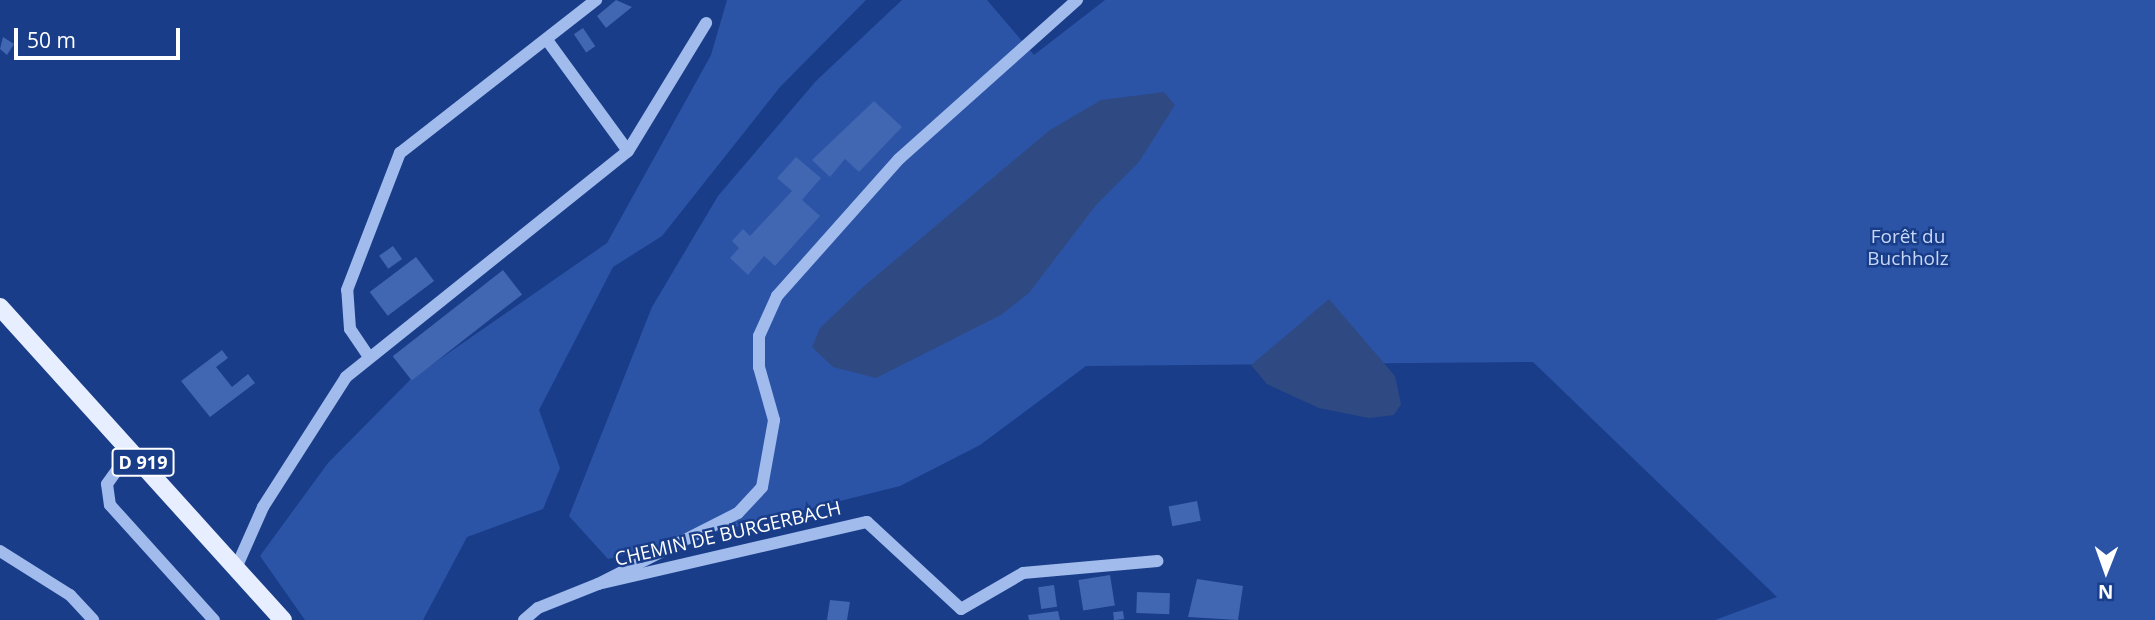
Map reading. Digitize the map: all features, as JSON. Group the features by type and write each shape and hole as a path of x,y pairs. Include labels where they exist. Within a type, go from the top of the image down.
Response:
{"main road":[{"name":"D 919","path":"0,307 132,449 283,620"}],"street":[{"path":"369,356 350,329 347,290 400,153 596,0"},
{"path":"598,584 738,513 762,487 774,419 759,367 760,336 777,296 899,159 1077,0"},
{"path":"236,568 263,507 346,377 628,151 706,23"},
{"path":"547,40 628,151"},
{"path":"132,449 107,484 110,505 214,620"},
{"name":"CHEMIN DE BURGERBACH","path":"524,620 538,608 598,584 867,522 961,609 1023,573 1157,561"},
{"path":"0,551 70,594 93,620"}],"green space":[{"path":"727,0 866,0 780,87 662,236 613,267 539,410 560,468 543,509 467,537 423,620 305,620 260,556 328,463 411,379 607,243 711,55"},
{"name":"Forêt du Buchholz","path":"902,0 987,0 1034,55 1105,0 2155,0 2155,620 1715,620 1777,597 1533,362 1086,366 980,445 900,486 608,559 569,516 652,307 718,196 816,81"}],"shaded area":[{"path":"1164,92 1175,105 1139,162 1096,205 1029,293 1001,315 876,378 833,367 812,347 820,328 863,287 1050,130 1101,100"},
{"path":"1329,299 1395,376 1401,404 1394,415 1369,418 1319,408 1267,384 1251,365"}],"building":[{"path":"616,0 632,7 606,28 597,16"},
{"path":"583,28 595,46 586,52 574,34"},
{"path":"3,37 14,44 7,55 0,49"},
{"path":"874,101 902,127 859,172 845,159 830,177 812,160"},
{"path":"796,157 821,178 802,200 820,216 775,266 764,256 748,275 730,258 739,248 732,241 743,229 750,236 792,191 777,178"},
{"path":"393,246 402,259 388,269 379,256"},
{"path":"416,257 434,281 388,316 370,292"},
{"path":"503,270 522,294 412,381 393,356"},
{"path":"222,350 228,358 216,367 232,387 248,374 255,383 210,417 181,381"},
{"path":"1197,501 1201,521 1172,526 1169,507"},
{"path":"1110,575 1115,606 1083,611 1078,580"},
{"path":"1197,579 1243,586 1238,620 1188,617"},
{"path":"1054,585 1057,607 1041,609 1038,587"},
{"path":"1137,592 1170,593 1169,614 1136,613"},
{"path":"830,600 850,602 847,620 827,620"},
{"path":"1058,611 1060,620 1029,620 1028,615"},
{"path":"1123,611 1124,619 1114,620 1113,612"}]}
